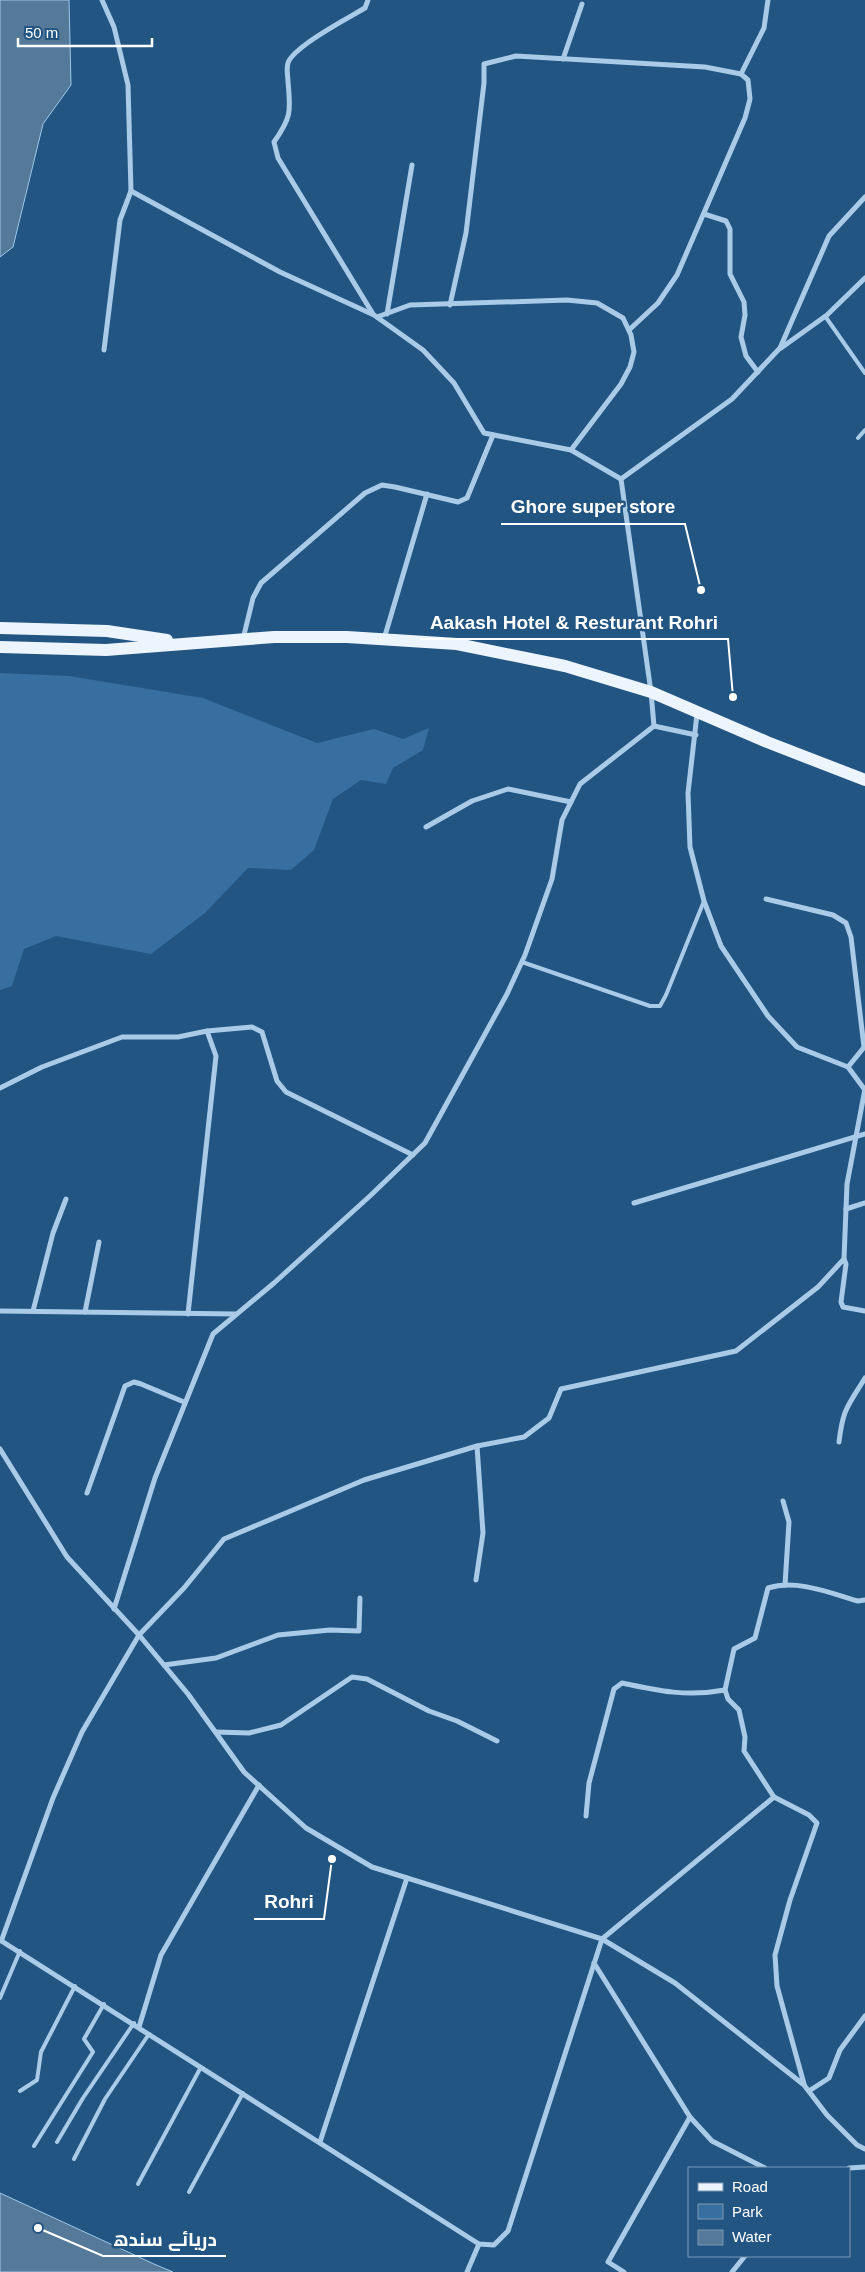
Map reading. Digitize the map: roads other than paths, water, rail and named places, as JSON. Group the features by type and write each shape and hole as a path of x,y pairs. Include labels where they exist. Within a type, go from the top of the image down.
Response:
{"main road":[{"path":"0,628 107,631 189,644"},
{"path":"0,647 106,650 243,640 347,636 457,644 565,666 652,692 698,714 865,780"}],"street":[{"path":"102,0 114,27 128,85 131,191 120,220 104,350"},
{"path":"368,0 365,8 317,37 292,56 287,70 291,110 288,122 274,142 278,158 375,316"},
{"path":"741,74 764,28 768,0"},
{"path":"563,59 582,4"},
{"path":"450,304 466,233 484,83 484,64 516,56 705,68 741,74 748,80 750,100 745,118 704,214 677,274 658,303 629,330"},
{"path":"387,314 412,165"},
{"path":"131,191 280,272 375,316 424,350 454,383 484,433 571,450 621,479"},
{"path":"780,348 829,236 865,197"},
{"path":"704,214 726,221 730,230 730,274 744,302 745,315 740,337 746,356 758,372"},
{"path":"621,479 732,399 780,348 825,316 865,278"},
{"path":"375,316 387,314 410,305 567,300 597,303 622,318 629,330 634,352 630,366 621,384 571,450"},
{"path":"243,640 254,598 261,583 365,493 382,485 458,502 467,498 493,434"},
{"path":"621,479 652,692 654,726"},
{"path":"384,639 427,494"},
{"path":"698,714 688,793 690,847 704,901 721,946 768,1016 797,1047 848,1067 865,1089 847,1184 844,1259 846,1264 841,1302 843,1307 865,1311"},
{"path":"654,726 696,735"},
{"path":"114,1610 155,1478 213,1334 295,1265 425,1143 507,994 522,962 552,879 562,820 580,784 654,726"},
{"path":"426,826 472,801 508,789 571,802"},
{"path":"766,899 833,915 846,923 852,937 865,1047 848,1067"},
{"path":"0,1088 42,1067 122,1037 178,1037 207,1031 252,1027 262,1032 277,1081 286,1092 413,1155"},
{"path":"188,1314 216,1056 207,1031"},
{"path":"634,1203 865,1134"},
{"path":"33,1311 53,1233 66,1199"},
{"path":"846,1210 865,1203"},
{"path":"85,1312 99,1242"},
{"path":"774,1797 602,1939 508,2231 494,2245 479,2244 1,1940 53,1798 82,1732 139,1635 184,1588 224,1539 364,1480 476,1446 524,1437 548,1418 562,1389 736,1351 818,1287 844,1259"},
{"path":"0,1311 236,1314"},
{"path":"839,1442 842,1419 847,1404 865,1378"},
{"path":"87,1492 125,1386 134,1382 184,1402"},
{"path":"476,1446 483,1533 476,1580"},
{"path":"0,1449 67,1557 164,1665 216,1732 244,1772 306,1828 372,1867 602,1939 675,1983 804,2085 827,2115 857,2145 865,2149"},
{"path":"782,1501 789,1522 785,1585"},
{"path":"804,2085 777,1986 775,1955 790,1900 816,1823 809,1815 774,1797 744,1751 745,1737 738,1710 728,1699 725,1690 734,1649 755,1638 768,1588 785,1585 812,1588 858,1600 865,1600"},
{"path":"164,1665 216,1658 278,1635 330,1630 359,1631 360,1598"},
{"path":"216,1732 249,1732 281,1725 352,1677 367,1680 429,1711 457,1721 497,1741"},
{"path":"586,1816 589,1783 614,1689 622,1683 673,1694 700,1694 725,1690"},
{"path":"139,2027 161,1955 259,1785"},
{"path":"320,2142 407,1878"},
{"path":"594,1963 690,2117 712,2140 763,2167"},
{"path":"809,2092 828,2078 840,2050 865,2016"},
{"path":"620,2271 608,2262 690,2117"},
{"path":"850,2168 865,2167"},
{"path":"467,2272 479,2244"},
{"path":"732,2272 744,2257"}],"lane":[{"path":"825,316 865,373"},
{"path":"858,438 865,430"},
{"path":"522,962 650,1006 660,1006 704,901"},
{"path":"0,1998 20,1951"},
{"path":"20,2091 37,2080 41,2052 75,1986"},
{"path":"34,2146 93,2052 84,2039 104,2004"},
{"path":"57,2142 83,2098 134,2024"},
{"path":"74,2159 105,2099 149,2034"},
{"path":"138,2184 201,2067"},
{"path":"189,2192 243,2094"}],"water":[{"path":"0,0 69,0 71,85 43,124 13,247 0,257"},
{"path":"0,2193 154,2264 173,2272 0,2272"}],"place":[{"name":"Ghore super store","path":"701,590"},
{"name":"Aakash Hotel & Resturant Rohri","path":"733,697"},
{"name":"Rohri","path":"332,1859"},
{"name":"دریائے سندھ","path":"38,2228"}]}
